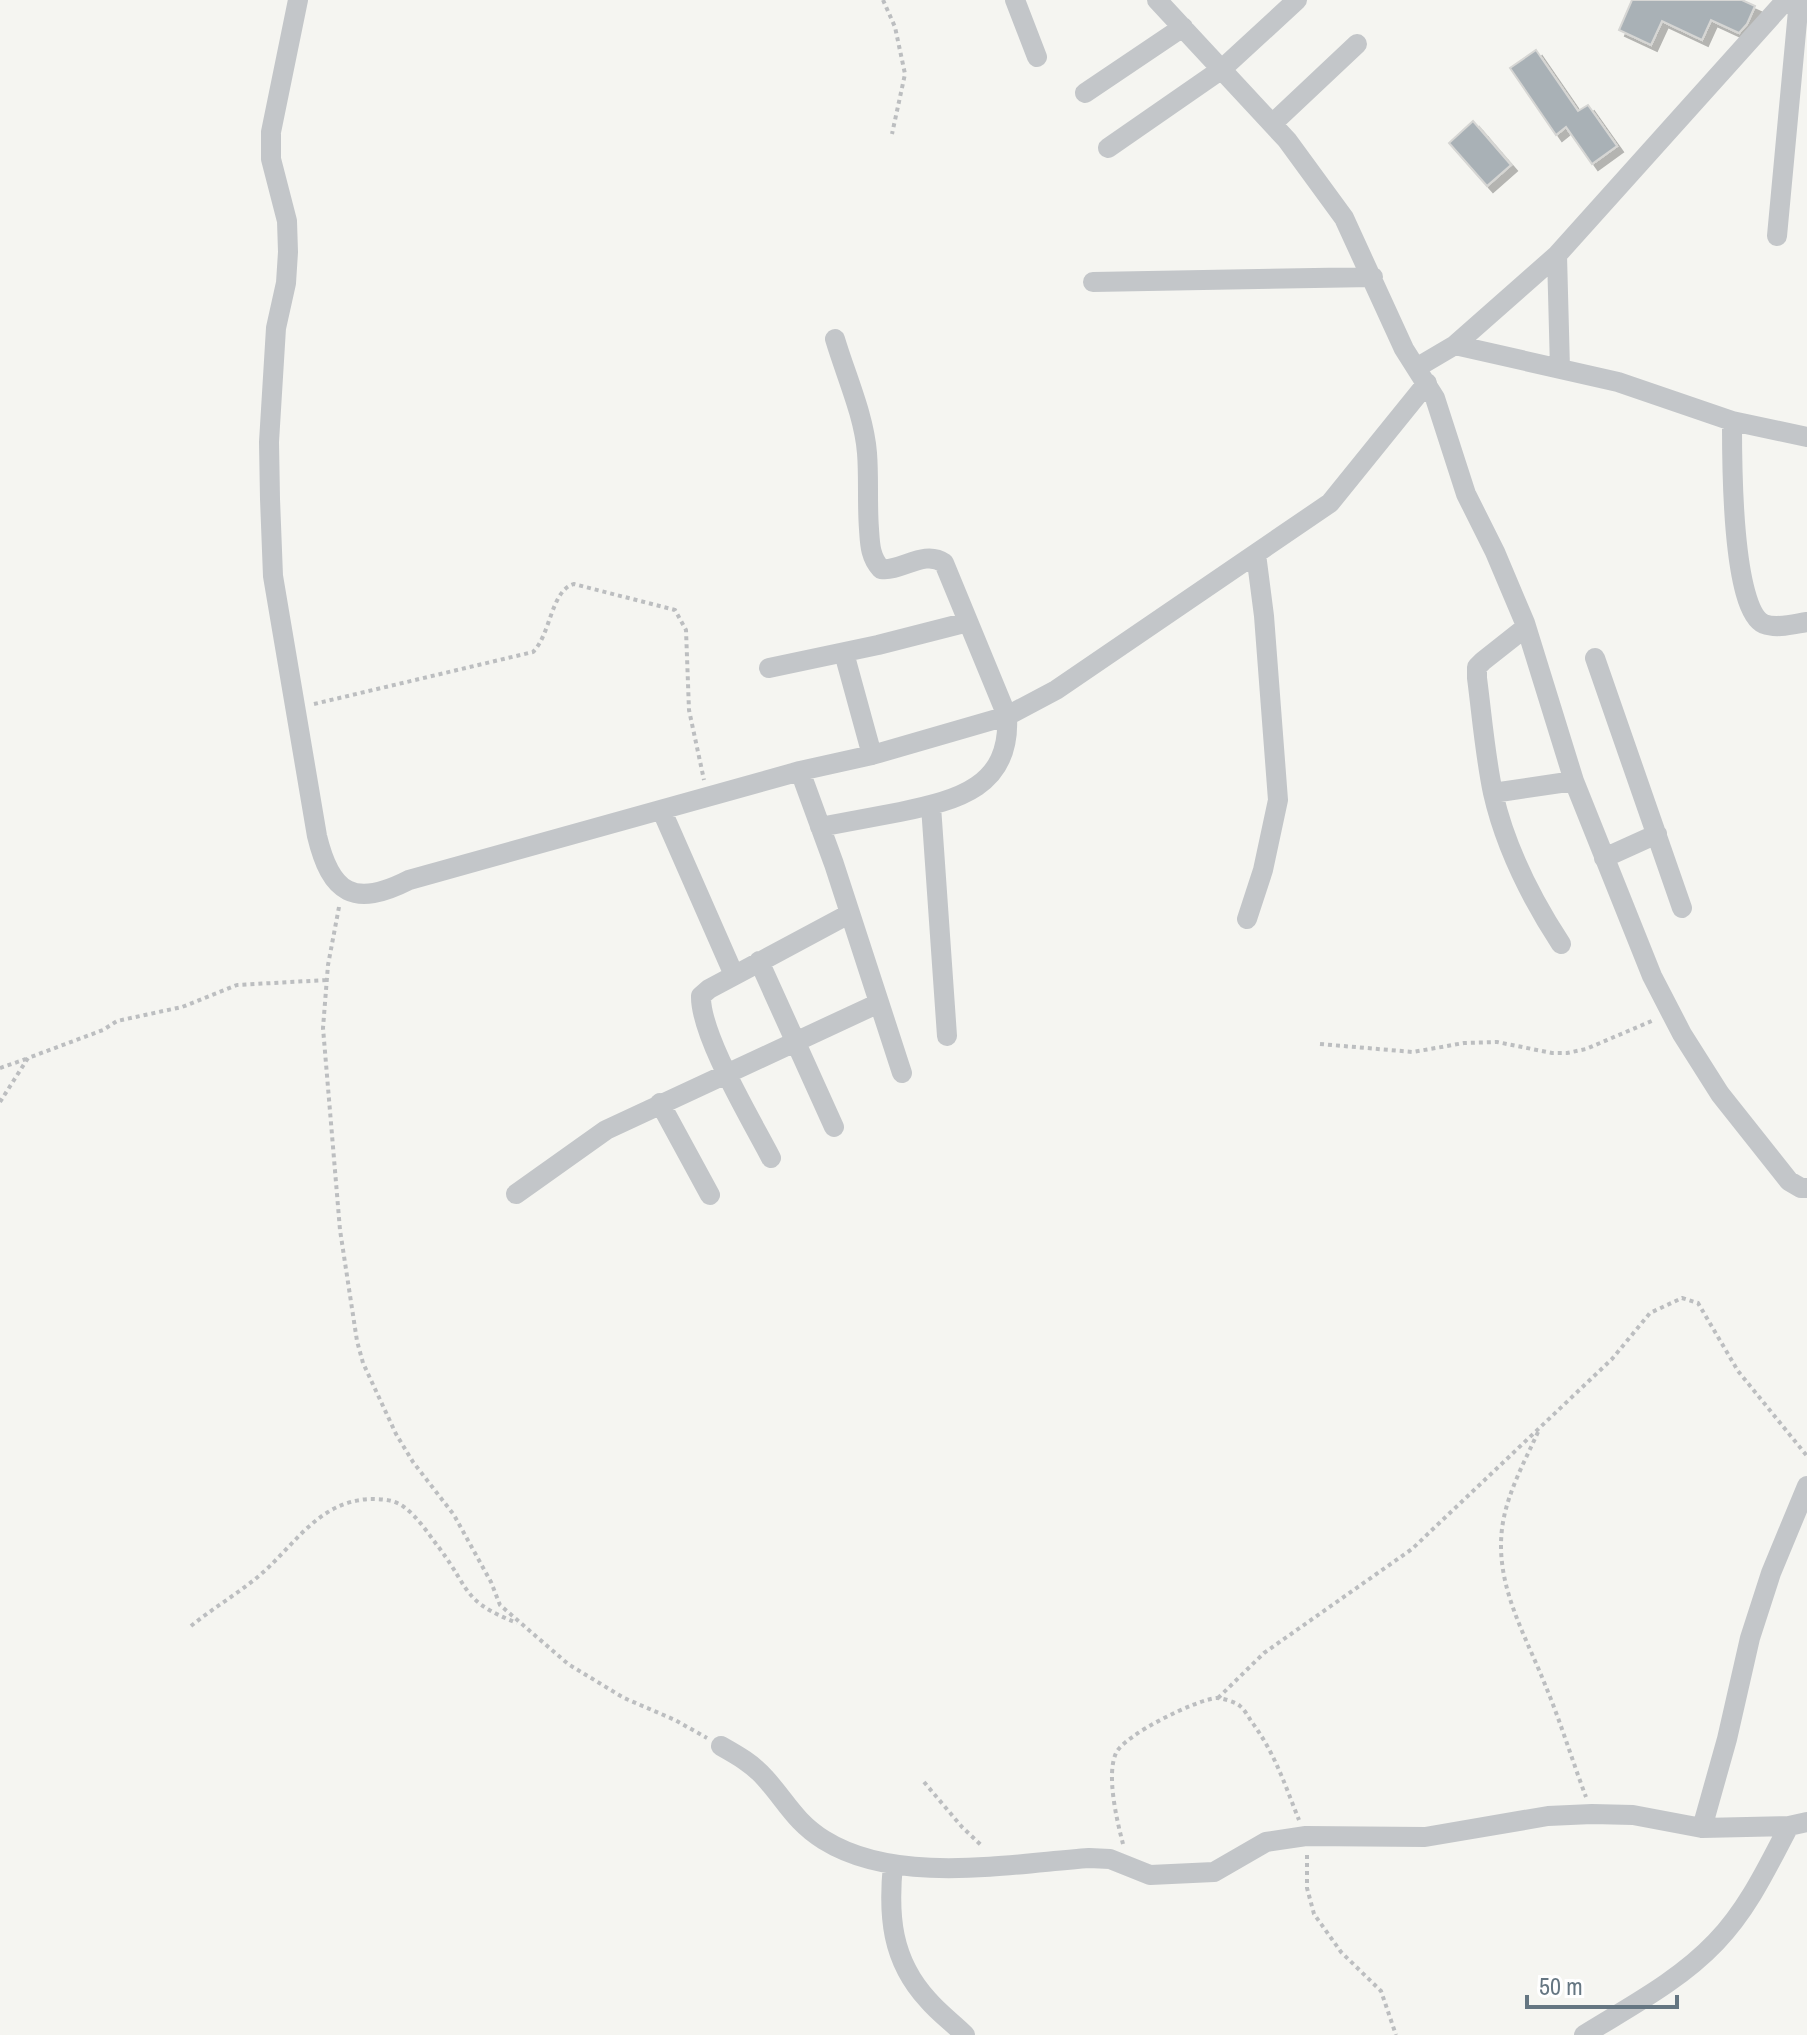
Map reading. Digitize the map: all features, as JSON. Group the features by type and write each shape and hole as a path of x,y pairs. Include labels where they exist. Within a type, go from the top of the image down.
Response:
{"street":[{"path":"298,0 271,132 271,159 287,221 288,252 286,283 276,328 269,442 273,576 323,862 343,889 363,894 384,893 409,880 1007,716 1056,690 1330,503 1422,376 1557,255 1786,0"},
{"path":"1015,0 1037,57"},
{"path":"1108,148 1222,69 1297,0"},
{"path":"1777,236 1799,0"},
{"path":"1167,3 1183,27 1272,124 1332,198 1373,277 1404,349 1422,376 1443,421 1466,494 1495,552 1526,627 1574,781 1652,976 1720,1094 1789,1181 1807,1188"},
{"path":"1085,93 1183,27"},
{"path":"1272,124 1357,44"},
{"path":"1557,255 1560,369"},
{"path":"1093,282 1373,277"},
{"path":"820,827 931,806 970,793 985,780 1004,752 1008,738 1007,716 944,563 938,559 922,559 890,571 881,569 874,562 870,548 864,435 835,339"},
{"path":"1455,345 1618,382 1732,421 1807,437"},
{"path":"1732,421 1736,545 1747,597 1755,615 1764,624 1807,622"},
{"path":"1247,919 1263,870 1278,800 1264,616 1256,554"},
{"path":"769,668 968,622"},
{"path":"1526,627 1477,667 1477,678 1493,793 1505,834 1522,873 1561,944"},
{"path":"844,653 872,755"},
{"path":"1595,658 1682,908"},
{"path":"800,771 902,1073"},
{"path":"1493,793 1574,781"},
{"path":"931,806 947,1036"},
{"path":"662,811 734,975"},
{"path":"1604,858 1657,834"},
{"path":"771,1158 727,1073 704,1020 701,996 759,961 849,914"},
{"path":"759,961 834,1127"},
{"path":"516,1194 587,1142 660,1103 879,1003"},
{"path":"660,1103 710,1195"},
{"path":"1702,1828 1727,1739 1750,1638 1771,1573 1807,1486"},
{"path":"721,1746 754,1766 788,1810 825,1841 877,1862 931,1869 1089,1858 1110,1859 1150,1875 1214,1872 1266,1842 1306,1836 1425,1837 1548,1816 1633,1815 1702,1828 1798,1824"},
{"path":"1584,2035 1687,1969 1717,1941 1742,1911 1798,1824"},
{"path":"893,1864 890,1916 902,1956 929,2003 965,2035"}],"path":[{"path":"883,0 895,27 905,74 892,134"},
{"path":"294,709 533,652 545,636 561,592 566,586 574,584 675,610 686,630 689,710 707,798"},
{"path":"343,889 327,980 323,1028 340,1230 363,1363 396,1434 413,1462 454,1515 491,1582 500,1605 568,1664 624,1698 675,1720 721,1746"},
{"path":"0,1068 103,1030 117,1021 182,1007 237,985 327,980"},
{"path":"1320,1044 1413,1052 1464,1043 1497,1042 1567,1053 1586,1049 1671,1013"},
{"path":"0,1102 28,1058"},
{"path":"1129,1867 1117,1818 1112,1766 1121,1745 1136,1733 1188,1708 1218,1698 1264,1653 1412,1549 1612,1359 1650,1313 1667,1303 1687,1298 1698,1303 1738,1371 1807,1456"},
{"path":"1539,1430 1506,1504 1501,1531 1501,1563 1508,1596 1547,1688 1592,1814"},
{"path":"191,1626 261,1574 295,1537 321,1515 351,1502 384,1499 402,1505 418,1521 475,1602 489,1612 519,1624"},
{"path":"1218,1698 1239,1705 1273,1752 1306,1836 1307,1888 1314,1914 1341,1952 1381,1991 1396,2035"},
{"path":"924,1782 975,1841 1008,1864"}],"building":[{"path":"1632,0 1742,0 1755,6 1739,33 1711,20 1702,40 1662,21 1651,45 1619,30"},
{"path":"1536,50 1578,111 1588,105 1617,146 1592,164 1566,127 1556,135 1510,68"},
{"path":"1473,121 1511,165 1487,186 1449,143"}]}
